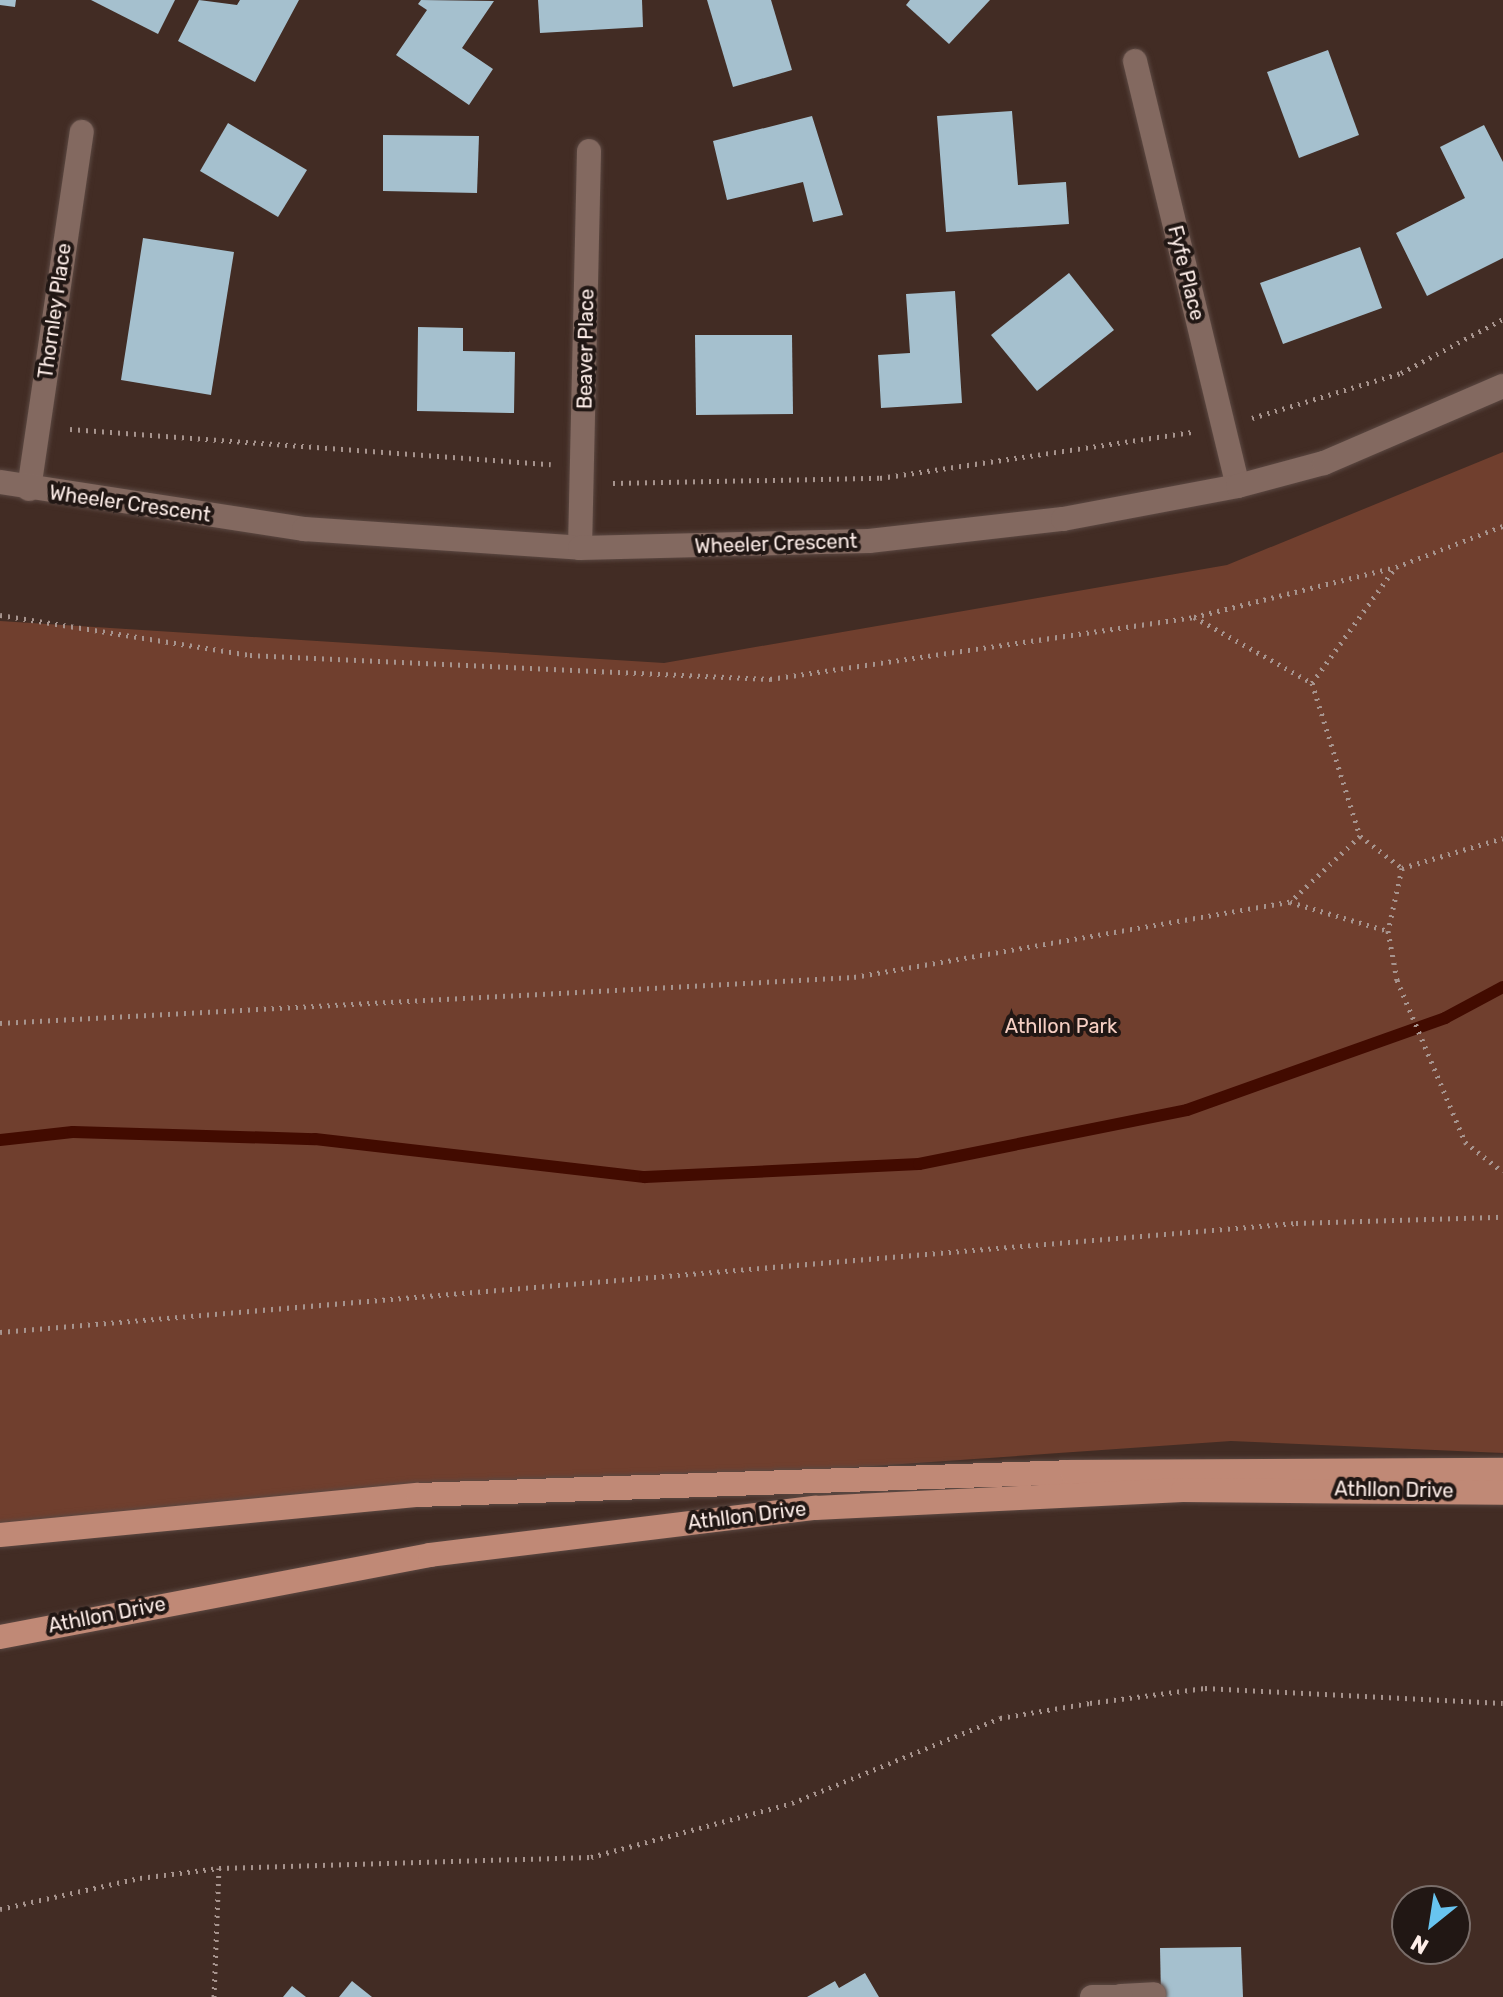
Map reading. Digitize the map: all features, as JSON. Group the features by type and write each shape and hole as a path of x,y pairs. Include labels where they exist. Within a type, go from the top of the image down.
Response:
{"main road":[{"name":"Athllon Drive","path":"0,1535 418,1495 1087,1472 1503,1470"},
{"name":"Athllon Drive","path":"0,1637 430,1555 815,1508 1183,1490 1503,1493"}],"street":[{"name":"Fyfe Place","path":"1135,61 1238,486"},
{"name":"Thornley Place","path":"29,489 82,132"},
{"name":"Beaver Place","path":"580,548 589,151"},
{"name":"Wheeler Crescent","path":"0,482 29,489 304,529 580,548 869,541 1063,519 1238,486 1324,463 1503,386"},
{"name":"Wheeler Crescent","path":"0,488 29,489"},
{"path":"1092,1997 1154,1994"}],"path":[{"path":"1244,421 1401,373 1503,319"},
{"path":"57,428 558,465"},
{"path":"605,483 880,478 1204,430"},
{"path":"0,615 250,655 770,679 1194,617 1396,567 1503,526"},
{"path":"1312,683 1396,567"},
{"path":"1194,617 1312,683 1360,836 1402,868"},
{"path":"1290,902 1360,836"},
{"path":"1402,868 1503,838"},
{"path":"1402,868 1388,931 1397,980 1465,1142 1503,1172"},
{"path":"0,1023 854,977 1290,902 1388,931"},
{"path":"0,1332 1280,1224 1503,1217"},
{"path":"0,1909 140,1878 219,1868 591,1857 792,1803 1000,1718 1205,1688 1503,1703"},
{"path":"214,1997 219,1868"}],"green space":[{"name":"Athllon Park","path":"1503,452 1503,1453 1231,1441 0,1527 0,621 664,663 1227,565"}],"building":[{"path":"0,0 16,0 15,7 0,5"},
{"path":"91,0 175,0 158,34"},
{"path":"199,0 237,5 240,0 299,0 255,82 178,41"},
{"path":"421,0 494,1 462,48 493,69 469,105 396,55 427,10 418,4"},
{"path":"538,0 642,0 643,27 540,33"},
{"path":"707,0 771,0 792,70 733,87"},
{"path":"910,0 990,0 949,44 906,5"},
{"path":"1328,50 1359,135 1299,158 1267,72"},
{"path":"1012,111 1018,185 1066,182 1069,224 946,232 937,116"},
{"path":"812,116 843,215 813,222 803,182 727,200 713,141"},
{"path":"228,123 307,170 278,217 200,171"},
{"path":"1484,125 1503,162 1503,258 1427,296 1396,233 1465,198 1440,147"},
{"path":"383,135 479,136 477,193 383,191"},
{"path":"143,238 234,252 211,395 121,380"},
{"path":"1360,247 1382,308 1283,344 1260,283"},
{"path":"1069,273 1114,330 1037,391 991,335"},
{"path":"955,291 962,403 881,408 878,355 910,353 906,294"},
{"path":"418,327 463,328 463,351 515,352 514,413 417,411"},
{"path":"695,335 792,335 793,414 696,415"},
{"path":"1241,1947 1243,1997 1161,1997 1160,1948"},
{"path":"865,1973 879,1997 807,1997 835,1981 839,1988"},
{"path":"352,1981 372,1997 339,1997"},
{"path":"292,1986 306,1997 283,1997"}],"waterway":[{"path":"0,1140 73,1132 315,1139 645,1177 919,1164 1187,1110 1445,1018 1503,987"}]}
